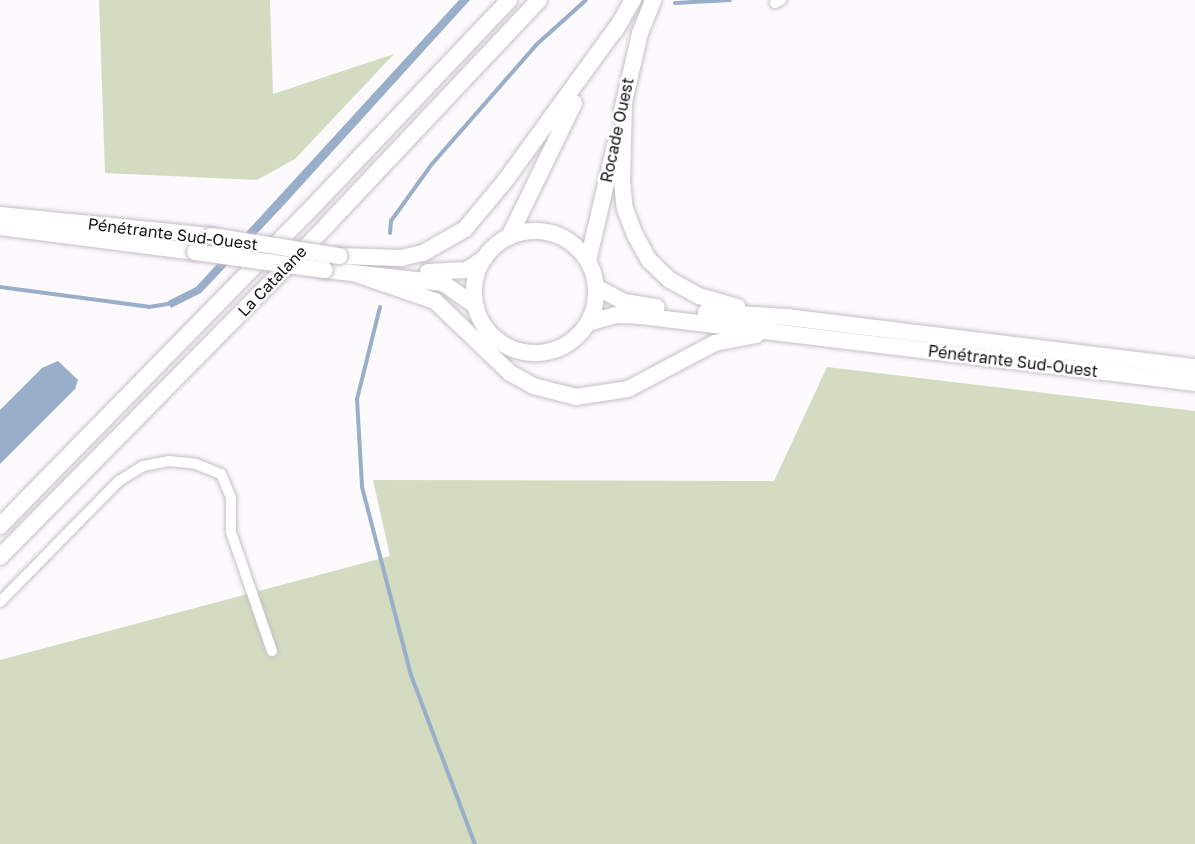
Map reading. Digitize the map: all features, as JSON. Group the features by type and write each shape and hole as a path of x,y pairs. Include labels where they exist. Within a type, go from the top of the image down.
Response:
{"highway":[{"name":"La Catalane","path":"0,526 290,231 509,0"},
{"name":"La Catalane","path":"0,557 335,216 539,0"},
{"path":"509,237 531,232 553,234 573,244 588,261 596,286 588,323 559,349 520,352 487,330 476,306 475,281 485,258 509,237 554,137 633,0"},
{"name":"Rocade Ouest","path":"588,261 640,33 653,0"},
{"path":"339,256 401,258 423,253 465,229 505,181 619,24"},
{"path":"624,101 625,209 649,260 670,280 699,296 786,317"},
{"name":"Pénétrante Sud-Ouest","path":"0,215 211,237 435,273 467,270 485,258"},
{"name":"Pénétrante Sud-Ouest","path":"0,227 325,270 443,283 476,306"},
{"name":"Pénétrante Sud-Ouest","path":"359,274 435,301 510,373 533,386 576,397 628,389 715,343 735,338 832,338"},
{"path":"596,286 624,302 663,308 786,317 1195,367"},
{"name":"Pénétrante Sud-Ouest","path":"588,323 616,315 640,316 1195,383"}],"street":[{"path":"0,602 119,481 143,466 169,461 196,464 221,474 231,498 231,532 272,651"}],"green space":[{"path":"99,0 270,0 273,94 394,54 295,159 257,180 105,173"},
{"path":"827,367 1195,411 1195,844 0,844 0,660 390,556 373,480 774,481"}],"water":[{"path":"459,0 470,0 283,206 201,293 171,308 168,301 196,287"},
{"path":"58,361 78,380 75,389 0,464 0,410 42,368"}],"waterway":[{"path":"390,233 391,221 432,164 536,45 586,0"},
{"path":"675,3 730,0"},
{"path":"0,287 149,307 174,303"},
{"path":"380,307 357,399 362,487 411,675 475,844"}]}
